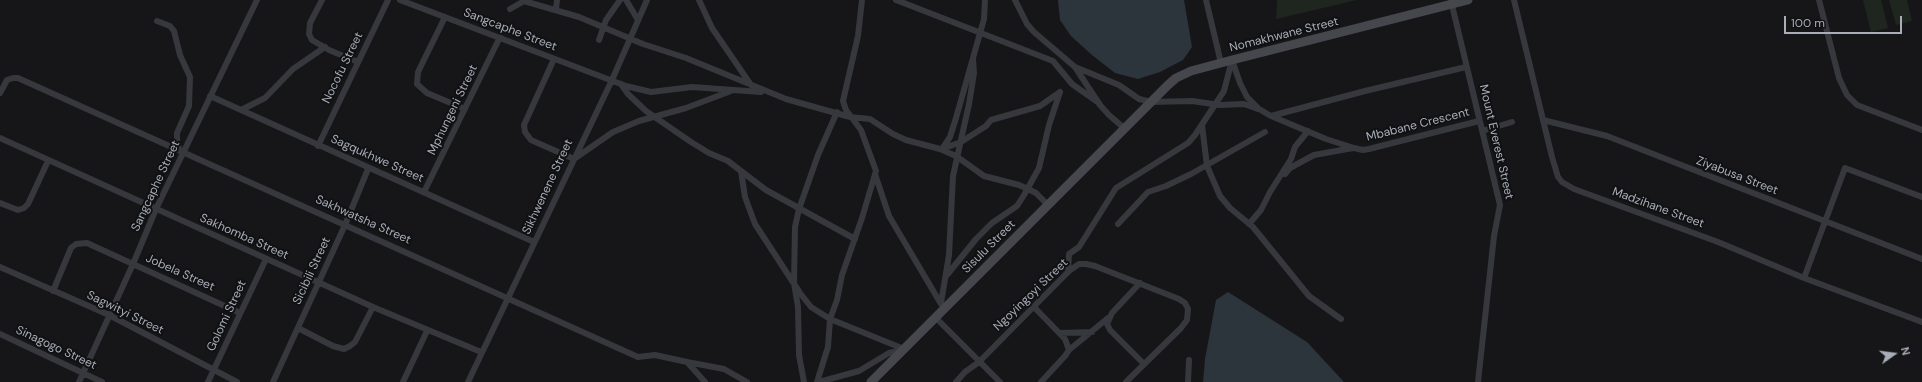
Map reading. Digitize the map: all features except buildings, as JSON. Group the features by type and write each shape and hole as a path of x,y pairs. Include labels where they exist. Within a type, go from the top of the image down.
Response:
{"street":[{"name":"Sangcaphe Street","path":"79,382 182,152 257,0"},
{"path":"322,0 310,23 309,29 312,40 358,62"},
{"name":"Nocofu Street","path":"318,146 388,0"},
{"name":"Sangcaphe Street","path":"400,0 621,84 651,92 692,87 735,89 768,93"},
{"path":"556,10 557,0"},
{"path":"599,40 603,27 620,0"},
{"path":"626,0 638,20"},
{"name":"Sikhwenene Street","path":"468,382 507,296 612,80 647,0"},
{"path":"698,0 712,28 752,85"},
{"path":"862,0 858,36 843,102 850,116 861,130 869,149 875,174 889,216 897,233 942,303"},
{"path":"896,0 1053,61 1072,84 1099,102"},
{"path":"942,150 950,137 954,125 981,32 984,19 985,0"},
{"path":"1015,0 1034,32 1075,67 1109,115 1124,128"},
{"path":"1206,0 1221,63"},
{"name":"Nomakhwane Street","path":"1124,128 1176,78 1191,71 1451,2 1468,0"},
{"name":"Madzihane Street","path":"1514,0 1556,172 1562,182 1567,186 1718,242 1804,278 1922,322"},
{"path":"1819,0 1839,78 1847,95 1857,104 1922,130"},
{"path":"510,9 525,1 556,10 603,27 630,39 686,58 768,93 850,116 870,119 893,134 906,140 942,150 958,158 984,176 1019,185 1028,189 1036,193 1048,205"},
{"name":"Mount Everest Street","path":"1451,2 1500,205 1494,236 1478,382"},
{"path":"445,17 418,72 417,84 427,93 465,109"},
{"path":"157,20 170,26 174,31 180,55 190,77 189,106 177,133 177,143 182,152"},
{"name":"Mphungeni Street","path":"424,192 500,37"},
{"path":"241,110 265,98 293,69 325,47"},
{"path":"554,59 524,124 525,132 531,140 574,159 614,132 640,121 656,118 704,102 735,89"},
{"path":"973,59 974,73 962,141 953,176 951,234 947,276 938,316 979,362 1000,382"},
{"path":"1068,272 1069,254 1079,247 1116,188 1188,143 1202,125 1214,104 1224,91 1232,60"},
{"name":"Mbabane Crescent","path":"1232,60 1240,84 1247,97 1259,109 1271,116 1354,148 1363,150 1369,149 1480,121"},
{"path":"1075,67 1119,85 1139,99 1151,102 1192,101 1214,104 1244,104 1259,109"},
{"path":"1271,116 1365,91 1466,67"},
{"name":"Sakhwatsha Street","path":"0,93 7,80 18,78 507,296 638,357 655,355 724,369 747,382"},
{"path":"621,84 628,94 646,111 690,142 709,153 728,161 766,190 856,239"},
{"path":"942,150 962,141 986,126 991,120 1040,106 1060,92 1049,125 1039,168 1028,189 1017,206 992,223 976,239 947,276"},
{"name":"Sagqukhwe Street","path":"210,96 368,169 424,192 534,242"},
{"path":"804,382 799,355 798,307 794,283 795,227 799,208 826,134 837,112"},
{"name":"Ziyabusa Street","path":"1543,120 1607,136 1922,259"},
{"path":"1482,131 1512,122"},
{"path":"1202,125 1208,166 1220,196 1230,208 1249,224 1309,296 1341,319"},
{"name":"Sisulu Street","path":"871,382 1124,128"},
{"path":"1249,224 1260,210 1291,159 1295,147 1308,131"},
{"path":"1118,224 1148,192 1166,186 1208,166 1265,132"},
{"name":"Sakhomba Street","path":"0,138 373,307 427,331 481,352"},
{"path":"1277,181 1290,168 1314,155 1354,148"},
{"path":"0,203 18,210 24,208 28,204 48,161"},
{"path":"1804,278 1845,168 1922,197"},
{"name":"Sicibili Street","path":"273,382 345,225 368,169"},
{"path":"741,171 750,214 764,241 811,308 830,319 904,349"},
{"path":"818,382 828,347 830,319 837,300 842,275 856,239 875,174"},
{"name":"Jobela Street","path":"53,291 70,252 76,244 87,243 240,312"},
{"name":"Golomi Street","path":"208,382 266,259"},
{"name":"Ngoyingoyi Street","path":"956,382 965,372 979,362 1068,272 1079,264 1086,264 1095,266 1179,299 1185,303 1188,308 1187,320 1181,328 1126,382"},
{"name":"Sagwityi Street","path":"0,267 109,315 237,382"},
{"path":"1041,382 1069,350 1108,318 1140,283"},
{"path":"298,328 333,346 344,349 355,342 373,307"},
{"path":"1034,307 1065,339 1069,350"},
{"path":"1108,318 1107,324 1110,330 1144,364"},
{"path":"404,382 427,331"},
{"path":"1060,333 1092,332"},
{"name":"Sinagogo Street","path":"0,334 102,382"},
{"path":"818,382 858,371 889,353 904,349"},
{"path":"1188,382 1189,360"},
{"path":"687,362 705,382"}],"shaded area":[{"path":"1058,0 1184,0 1192,47 1183,60 1160,72 1138,79 1115,73 1071,36 1060,20"},
{"path":"1277,0 1357,0 1276,19"},
{"path":"1863,0 1881,0 1888,28 1871,32"},
{"path":"1889,0 1907,0 1912,21 1896,25"},
{"path":"1228,292 1307,342 1344,382 1203,382 1205,359 1216,300"}]}
